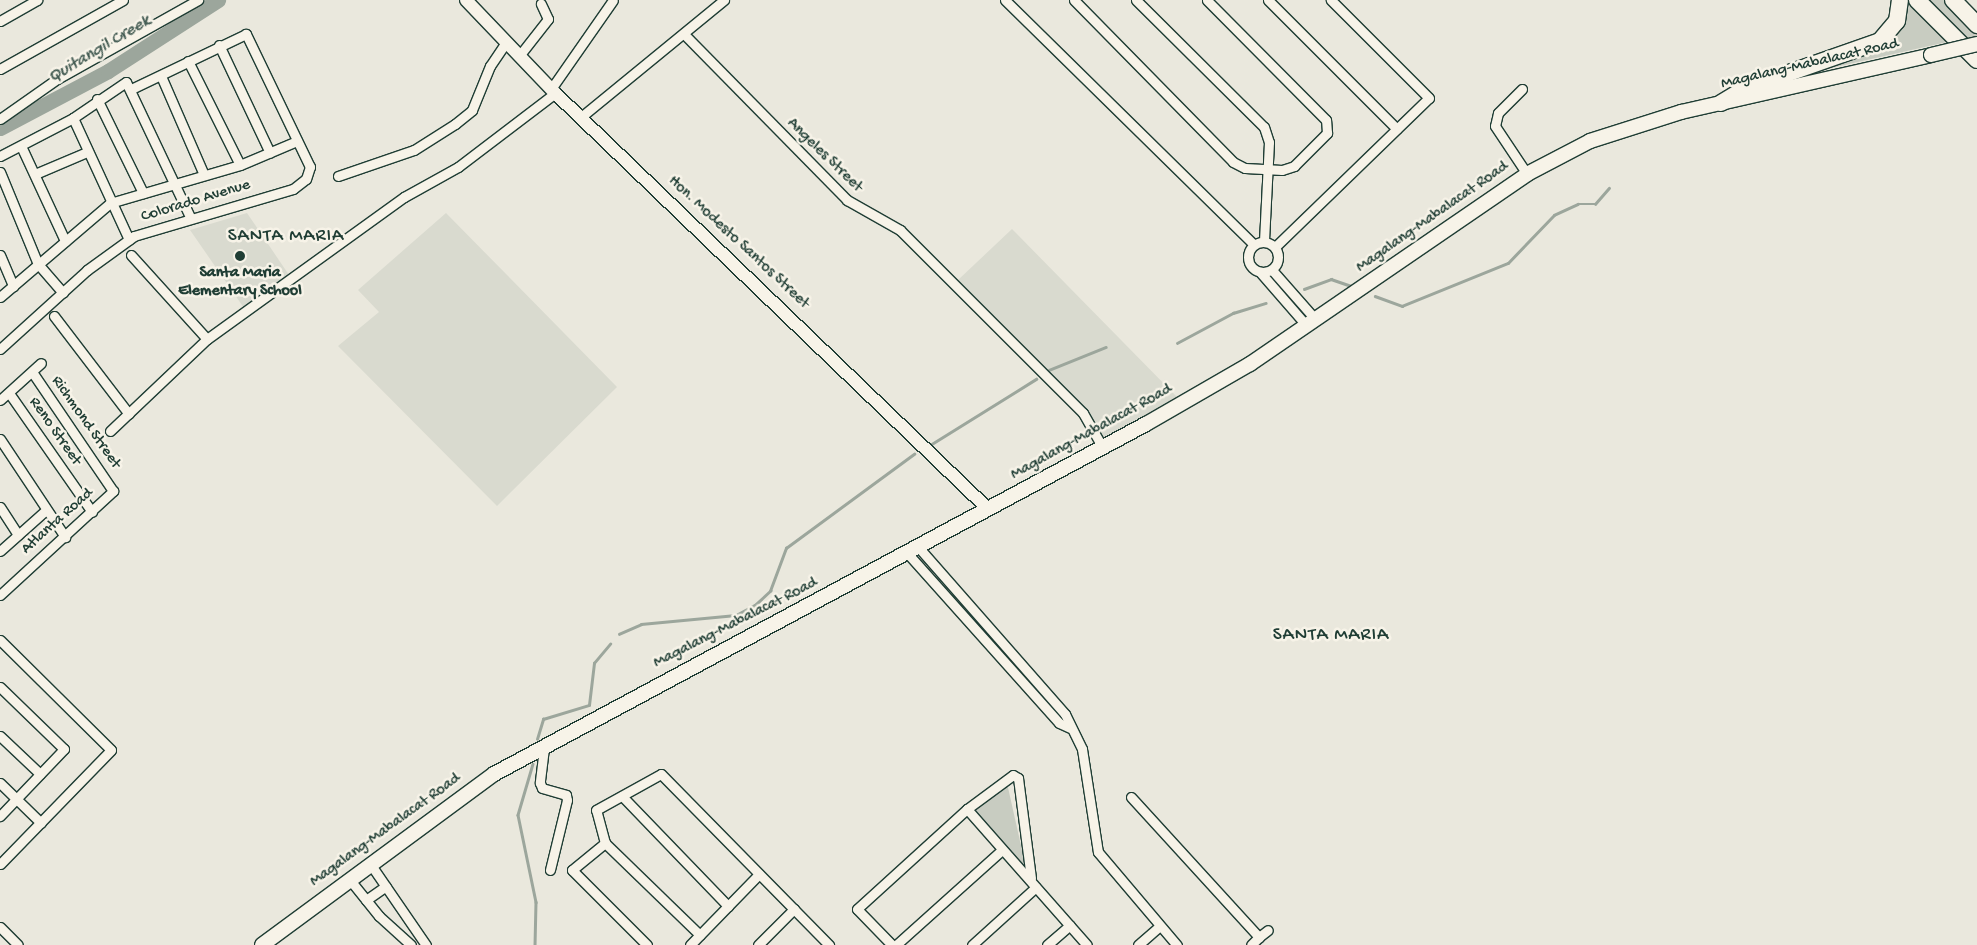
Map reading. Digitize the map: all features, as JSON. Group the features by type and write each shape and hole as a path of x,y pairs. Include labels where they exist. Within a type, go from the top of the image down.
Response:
{"highway":[{"path":"1721,103 1746,88 1880,42 1897,21 1900,0"},
{"path":"1917,0 1977,60"},
{"path":"1953,0 1977,25"}],"main road":[{"name":"Magalang-Mabalacat Road","path":"262,945 494,774 915,552 988,509 1103,448 1250,364 1307,318 1527,174 1590,141 1721,103 1977,44"}],"street":[{"path":"0,21 37,0"},
{"path":"0,69 122,0"},
{"path":"0,119 57,79 198,0"},
{"name":"Hon. Modesto Santos Street","path":"466,0 505,44 553,91 988,509"},
{"path":"110,431 207,340 404,197 458,167 553,91 613,0"},
{"path":"581,118 724,0"},
{"path":"1074,0 1233,162 1268,168 1294,166 1327,133 1326,120 1207,0"},
{"path":"1136,0 1264,127 1268,168 1264,242"},
{"path":"1268,0 1397,129"},
{"path":"1275,247 1429,98 1331,0"},
{"path":"1009,1 1254,245"},
{"path":"519,56 548,19 541,4"},
{"name":"Colorado Avenue","path":"0,349 63,293 129,240 190,217 293,189 306,179 310,167 246,34 219,45"},
{"name":"Angeles Street","path":"684,34 847,200 900,230 1083,413 1103,448"},
{"path":"338,176 414,150 456,124 472,110 490,66 505,44"},
{"path":"131,89 161,76 219,45 270,153"},
{"path":"188,60 240,165"},
{"path":"161,76 204,175"},
{"path":"0,156 73,118 97,98 121,82 131,89 190,217"},
{"path":"1522,89 1498,112 1495,126 1527,174"},
{"path":"97,98 143,193"},
{"path":"73,118 110,203 129,240"},
{"path":"0,297 110,203 175,182 240,165 297,141"},
{"path":"21,146 65,241"},
{"path":"35,174 87,152"},
{"path":"0,172 38,264 63,293"},
{"path":"1272,270 1279,257 1275,247 1264,242 1254,245 1248,258 1307,318"},
{"path":"0,255 13,286"},
{"path":"131,255 207,340"},
{"path":"1260,272 1272,270"},
{"path":"1272,270 1307,318"},
{"path":"54,316 129,414"},
{"path":"0,400 41,363"},
{"name":"Richmond Street","path":"32,372 113,491"},
{"name":"Reno Street","path":"9,393 92,512"},
{"path":"0,439 65,537"},
{"name":"Atlanta Road","path":"0,595 113,491"},
{"path":"0,507 18,535"},
{"path":"0,551 46,510"},
{"path":"915,552 932,563 1066,714 1070,728 1082,749 1098,852 1177,945"},
{"path":"915,552 923,570 1059,723 1070,728"},
{"path":"923,570 932,563"},
{"path":"0,640 111,750 0,864"},
{"path":"0,688 63,747 0,816"},
{"path":"0,736 40,774"},
{"path":"544,748 540,783 542,788 566,795 567,800 550,870"},
{"path":"700,935 606,843 596,810 662,774 794,909 825,944"},
{"path":"892,945 858,909 967,809 1009,776 1016,776 1031,878"},
{"path":"0,783 41,823"},
{"path":"622,796 728,906"},
{"path":"1131,796 1259,937"},
{"path":"967,809 1002,850 1031,878 1036,887 1087,945"},
{"path":"606,843 572,870 647,945"},
{"path":"896,945 1002,850"},
{"path":"371,865 426,945"},
{"path":"690,945 759,874"},
{"path":"350,880 366,900 412,945"},
{"path":"366,900 386,886"},
{"path":"972,945 1036,887"},
{"path":"758,945 794,909"},
{"path":"1047,945 1070,926"},
{"path":"1138,945 1160,926"},
{"path":"0,927 18,945"},
{"path":"1251,945 1268,930"},
{"path":"632,945 639,938"}],"shaded area":[{"path":"1926,0 1949,0 1977,29 1977,53"},
{"path":"1909,3 1947,42 1822,70 1821,65 1855,55"},
{"name":"Santa Maria Elementary School","path":"247,213 289,275 244,308 190,230"},
{"path":"446,213 617,387 497,506 338,346 379,312 358,290"},
{"path":"1012,229 1177,397 1102,439 1084,408 958,280"},
{"path":"1007,783 1026,868 973,809"}],"waterway":[{"name":"Quitangil Creek","path":"0,128 108,71 218,0"},
{"path":"1375,296 1402,306 1508,263 1554,215 1578,204 1595,204 1609,188"},
{"path":"1304,289 1331,279 1351,286"},
{"path":"1177,343 1233,313 1266,303"},
{"path":"1049,370 1106,347"},
{"path":"930,445 1036,379"},
{"path":"619,634 641,624 736,615 755,605 770,591 786,548 914,454"},
{"path":"537,739 543,719 589,705 594,663 610,644"},
{"path":"533,764 518,815 536,902 535,945"}],"place":[{"name":"Santa Maria Elementary School","path":"240,256"}],"district":[{"name":"SANTA MARIA","path":"286,237"},
{"name":"SANTA MARIA","path":"1331,636"}]}
